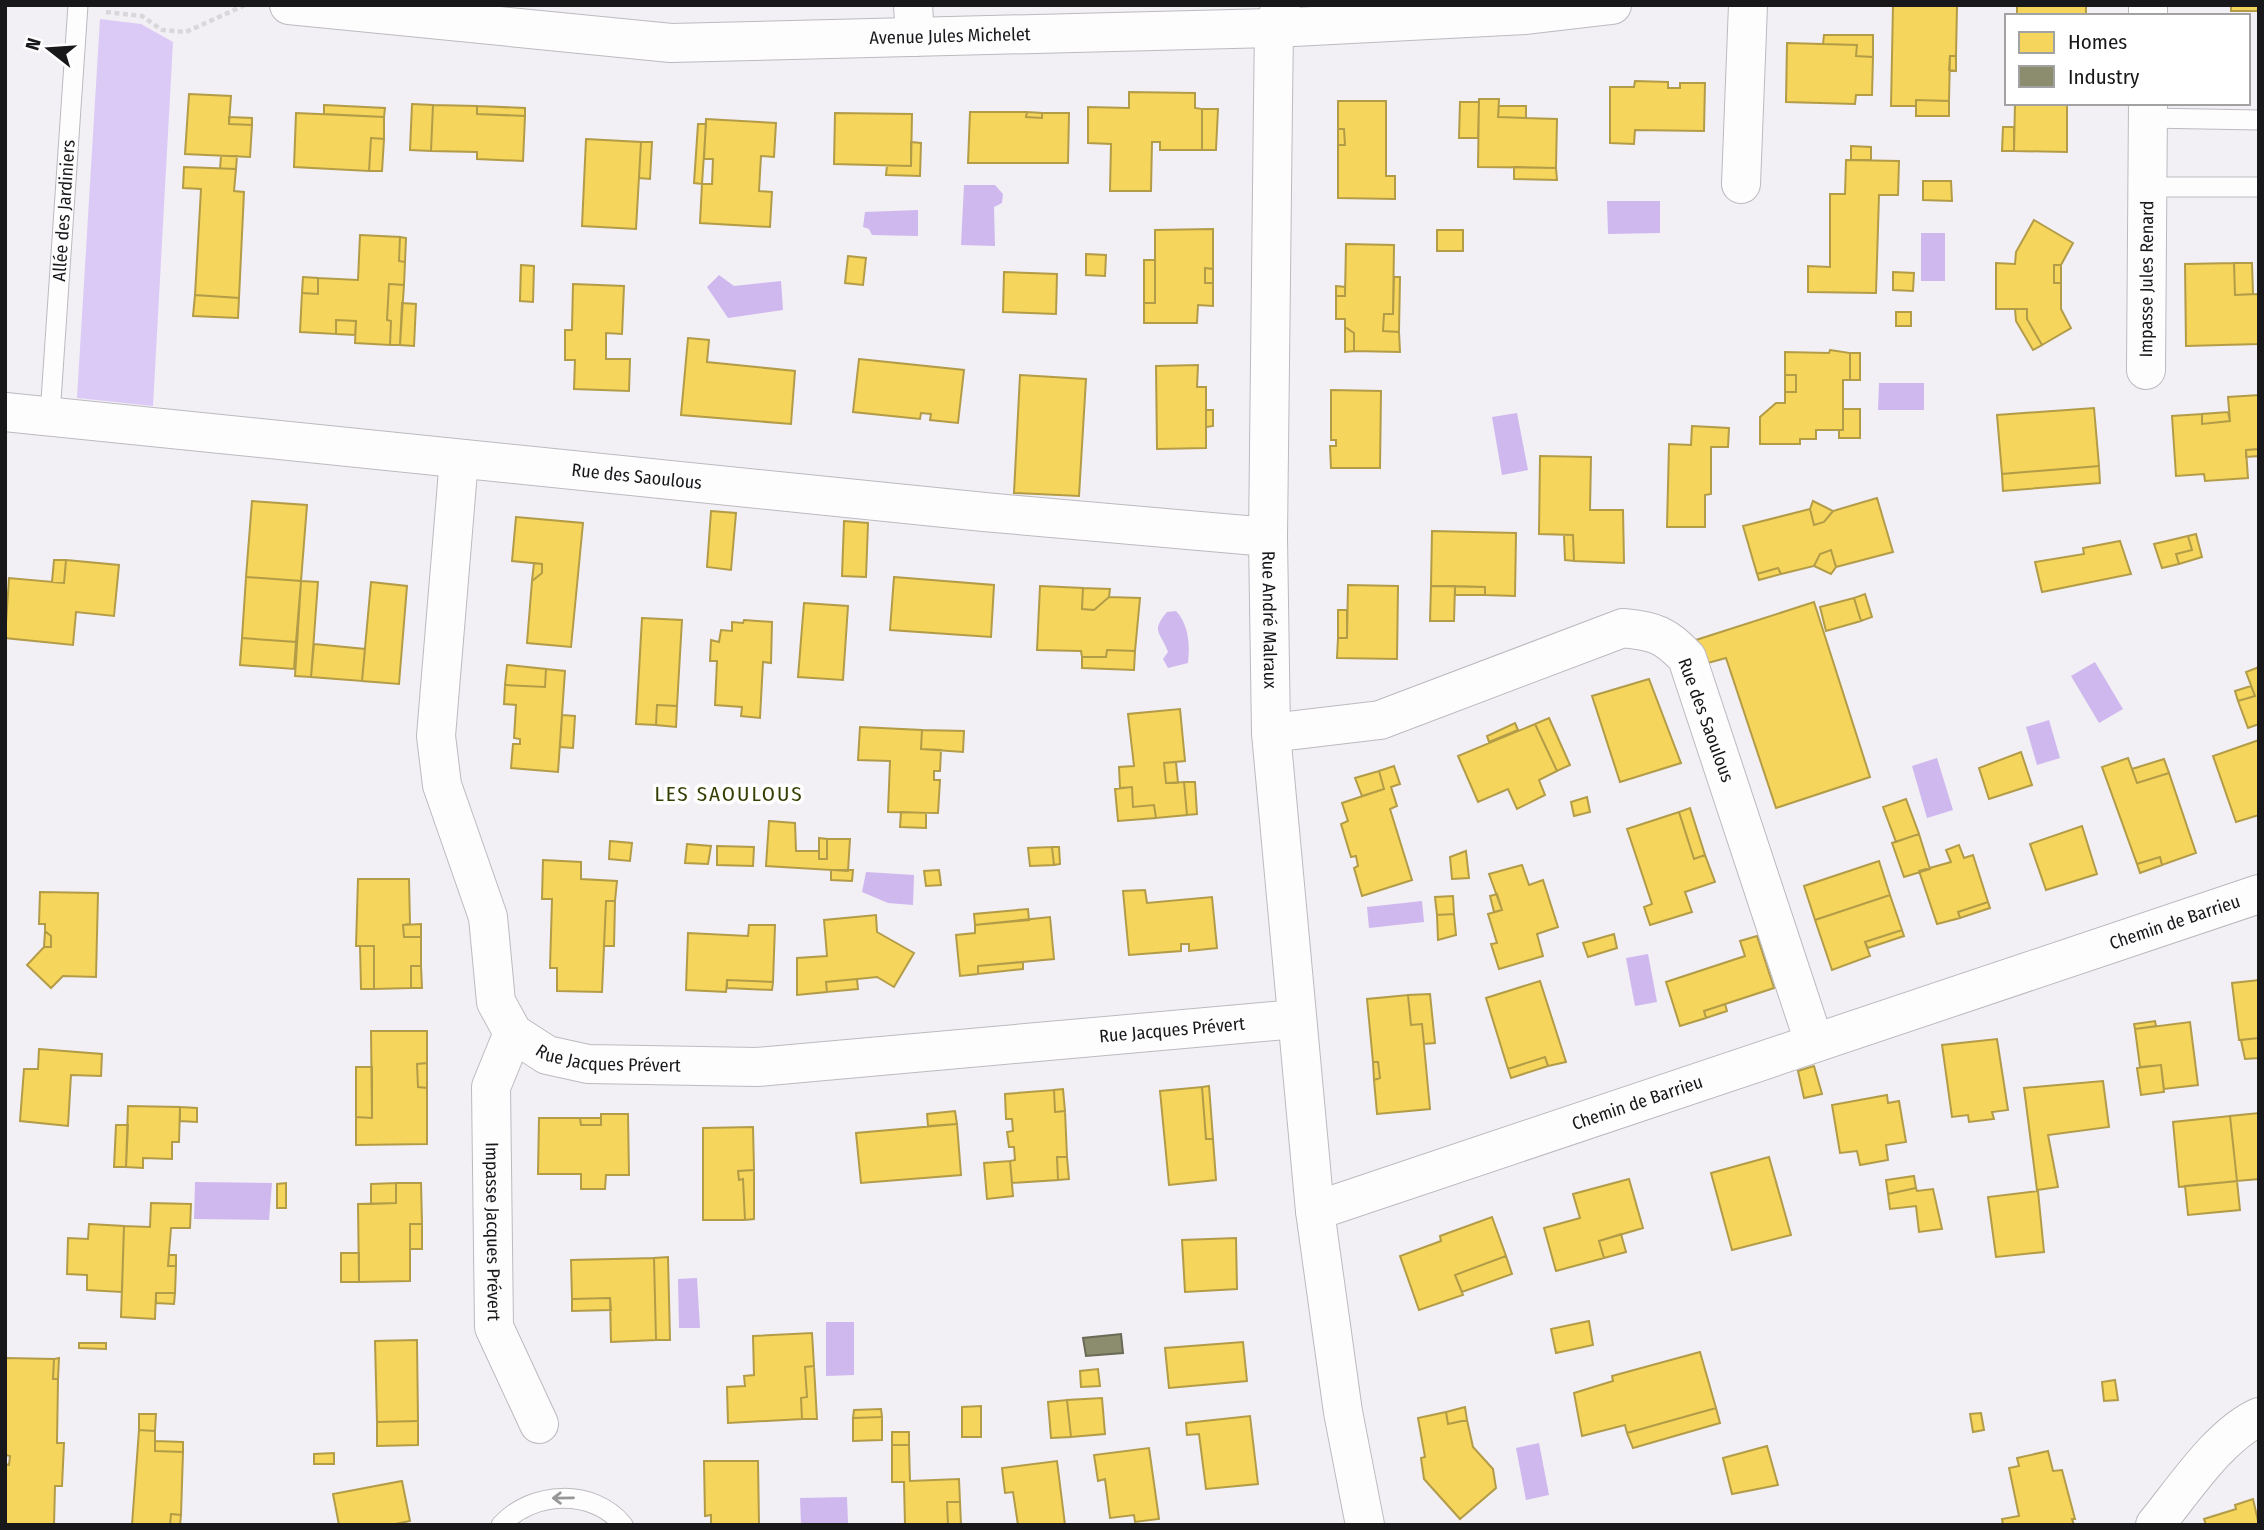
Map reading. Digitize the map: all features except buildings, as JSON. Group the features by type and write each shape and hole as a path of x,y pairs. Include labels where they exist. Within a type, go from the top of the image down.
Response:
{"street":[{"name":"Avenue Jules Michelet","path":"289,5 671,43 914,21 1274,13 1526,15 1612,5"},
{"path":"1741,184 1748,5"},
{"name":"Rue André Malraux","path":"1274,13 1268,537 1271,733 1315,1212"},
{"name":"Impasse Jules Renard","path":"2146,370 2148,111"},
{"name":"Rue des Saoulous","path":"5,412 984,512 1268,537"},
{"name":"Rue Jacques Prévert","path":"459,459 436,736 442,785 488,916 496,1002 513,1033 547,1055 588,1064 757,1067 1296,1019"},
{"name":"Rue des Saoulous","path":"1271,733 1380,720 1623,628 1650,631 1671,641 1687,658 1814,1042"},
{"name":"Chemin de Barrieu","path":"1315,1212 2259,894"},
{"name":"Impasse Jacques Prévert","path":"513,1033 491,1087 494,1327 539,1424"},
{"path":"1315,1212 1343,1412 1365,1525"},
{"path":"2155,1525 2214,1453 2248,1422 2259,1417"}],"lane":[{"name":"Allée des Jardiniers","path":"50,415 78,7"},
{"name":"Impasse Jules Renard","path":"2148,111 2259,120"},
{"name":"Impasse Jules Renard","path":"2147,187 2259,187"},
{"path":"501,1525 514,1511 550,1498 579,1498 612,1512 622,1525"}],"path":[{"path":"78,7 142,16 162,30 186,32 245,5"}],"shaded area":[{"path":"100,19 141,24 173,42 153,406 77,398"},
{"path":"964,185 995,185 1003,194 1002,203 994,207 995,246 961,245"},
{"path":"1607,201 1660,201 1660,233 1608,234"},
{"path":"918,210 918,236 872,235 869,229 863,227 865,212"},
{"path":"1921,233 1945,233 1945,281 1921,281"},
{"path":"719,275 734,286 781,281 783,310 728,318 707,287"},
{"path":"1879,383 1924,383 1924,410 1878,410"},
{"path":"1517,413 1528,470 1502,475 1492,417"},
{"path":"1176,611 1184,622 1188,636 1188,663 1168,668 1163,659 1168,652 1158,628 1167,612"},
{"path":"2095,662 2123,709 2099,723 2071,676"},
{"path":"2049,720 2060,758 2037,765 2026,727"},
{"path":"1937,758 1953,810 1927,818 1912,766"},
{"path":"866,872 914,875 913,905 888,903 862,892"},
{"path":"1422,901 1424,922 1369,928 1367,907"},
{"path":"1648,954 1657,1002 1635,1006 1626,958"},
{"path":"195,1182 272,1183 269,1220 194,1219"},
{"path":"697,1278 700,1328 679,1328 678,1279"},
{"path":"826,1322 854,1322 854,1375 826,1376"},
{"path":"1539,1443 1549,1495 1526,1500 1516,1448"},
{"path":"847,1497 848,1523 801,1524 800,1498"}],"district":[{"name":"LES SAOULOUS","path":"729,794"}]}
